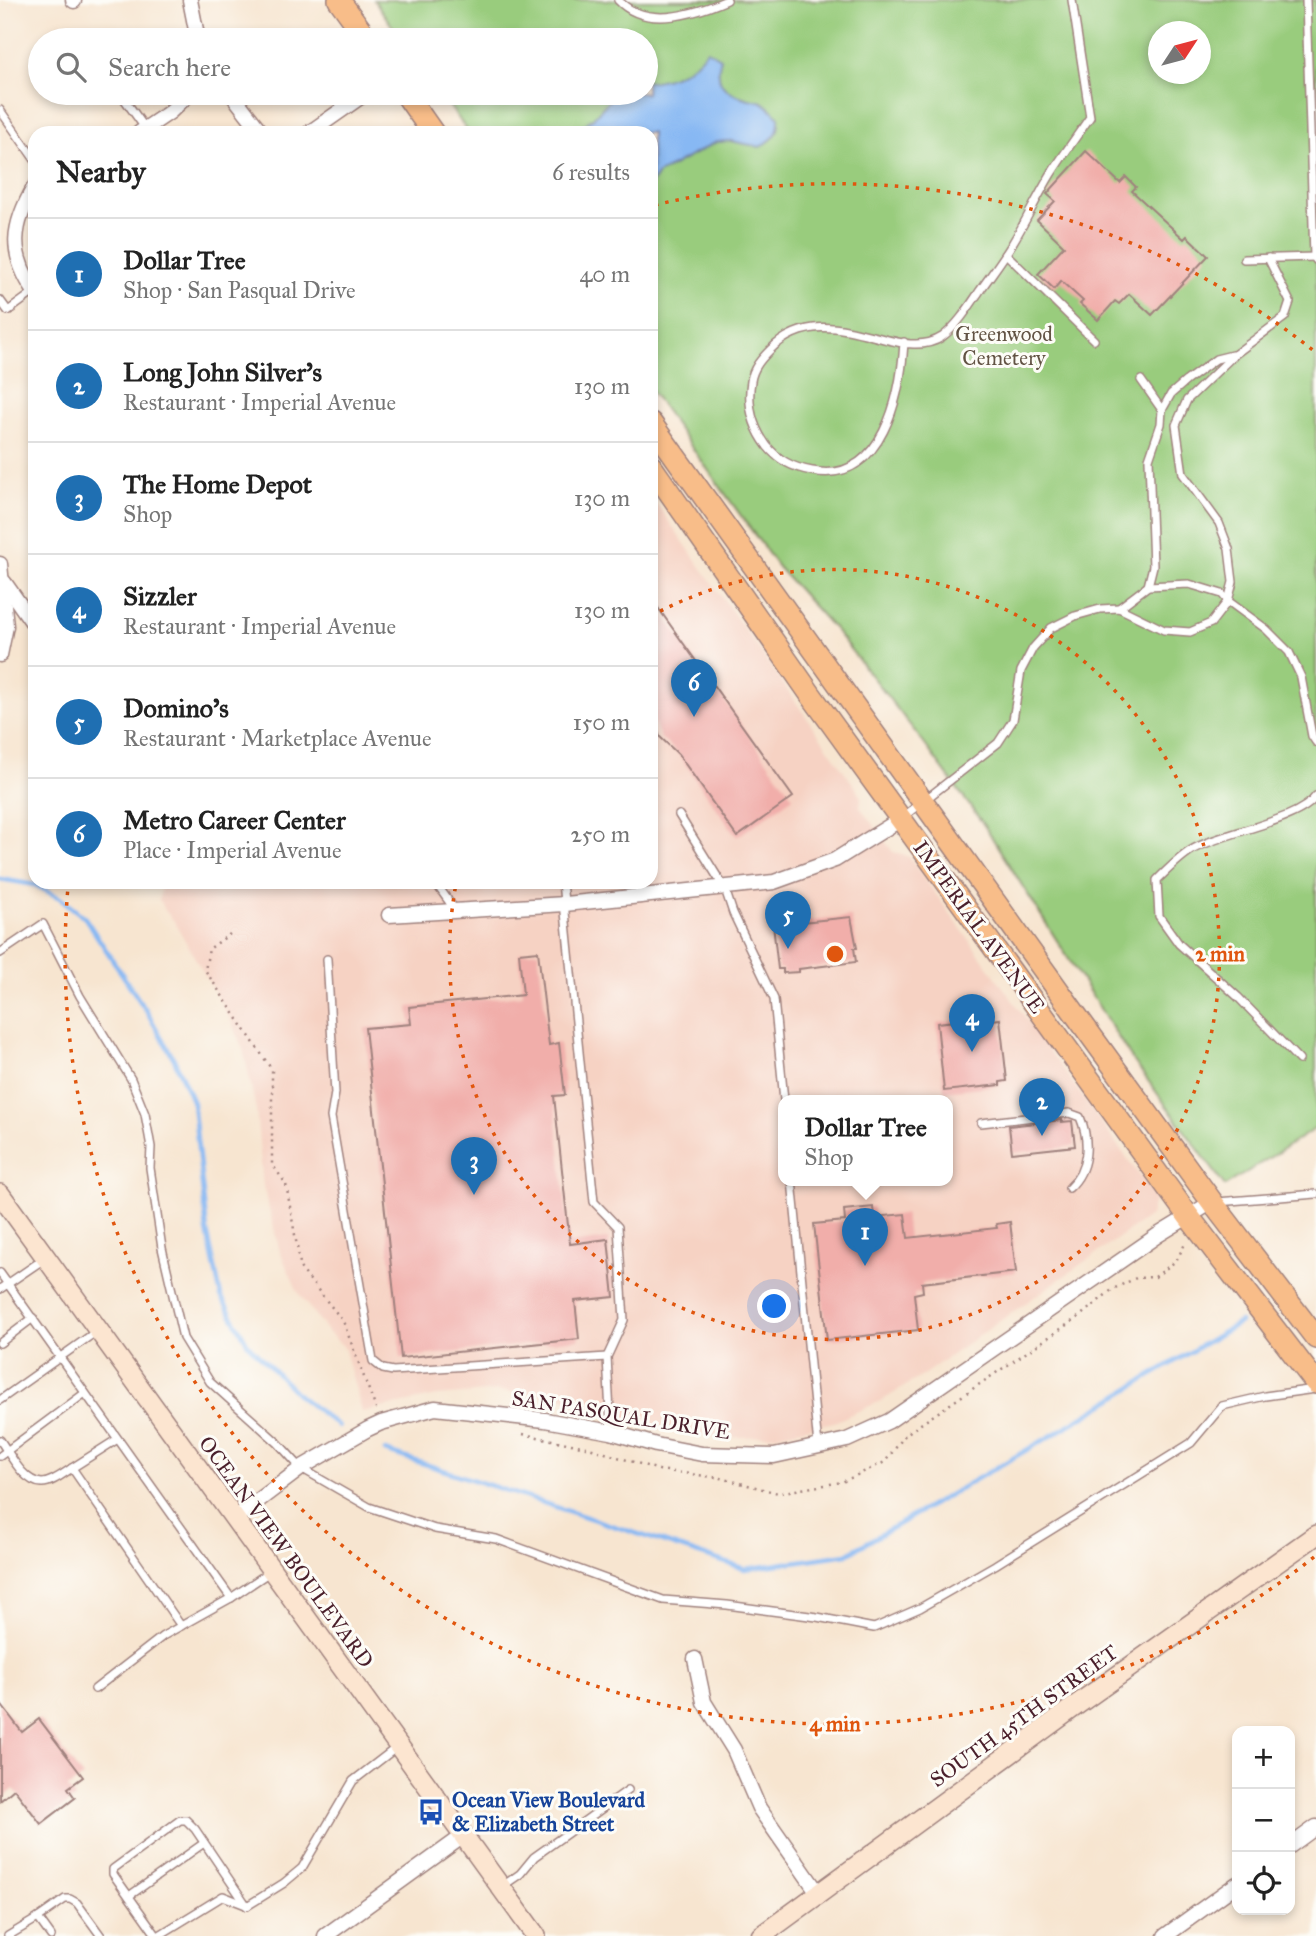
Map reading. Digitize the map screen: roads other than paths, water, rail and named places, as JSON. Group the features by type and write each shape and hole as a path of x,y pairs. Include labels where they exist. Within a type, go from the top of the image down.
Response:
{"main road":[{"path":"339,0 359,28"},
{"path":"413,105 428,126"},
{"name":"IMPERIAL AVENUE","path":"658,433 1213,1202 1316,1338"},
{"name":"IMPERIAL AVENUE","path":"658,476 811,695 1189,1217 1316,1382"},
{"name":"OCEAN VIEW BOULEVARD","path":"0,1194 536,1936"},
{"name":"SOUTH 45TH STREET","path":"761,1936 1078,1704 1316,1535"}],"street":[{"path":"190,0 196,28"},
{"path":"149,126 177,105"},
{"path":"240,105 257,126"},
{"path":"319,126 349,105"},
{"path":"28,200 18,219 14,244 23,275 28,282"},
{"path":"0,564 6,626 0,655"},
{"path":"3,581 28,616"},
{"path":"390,915 565,904 774,882 835,860 901,819"},
{"name":"SAN PASQUAL DRIVE","path":"234,1519 301,1468 382,1423 435,1408 545,1420 611,1432 702,1454 775,1456 847,1440 889,1421 1158,1235 1213,1202"},
{"path":"695,1659 704,1702 734,1750 758,1808 819,1894"},
{"path":"1295,1842 1316,1827"},
{"path":"325,1936 463,1836"},
{"path":"1165,1936 1232,1888"}],"lane":[{"path":"618,0 638,12 658,17 682,15 727,0"},
{"path":"904,342 893,411 879,442 865,456 850,466 820,473 792,466 768,448 752,418 749,392 752,372 775,345 802,330 814,328 836,328 904,342 925,342 942,337 964,315 1006,254 1051,174 1090,117 1072,0"},
{"path":"1244,259 1315,258 1306,0"},
{"path":"127,105 139,126"},
{"path":"0,110 28,150"},
{"path":"1006,254 1094,340"},
{"path":"901,819 998,743 1013,720 1021,671 1034,648 1051,628 1075,616 1100,609 1119,608 1164,630 1190,632 1211,623 1228,601 1233,582 1228,549 1219,523 1183,474 1176,425 1187,400 1234,355 1285,317 1290,302 1268,258"},
{"path":"0,300 8,311 28,297"},
{"path":"1148,586 1153,566 1149,459 1161,424 1162,410 1171,394 1186,380 1216,359 1234,355"},
{"path":"1141,380 1162,410"},
{"path":"1119,608 1148,586 1189,584 1222,594 1266,629 1289,652 1301,677 1312,736 1316,742"},
{"path":"1299,1060 1238,998 1179,944 1158,916 1157,880 1192,850 1293,815 1316,796"},
{"path":"679,815 725,888 733,913 774,999 784,1095"},
{"path":"440,889 455,910"},
{"path":"563,889 594,1202 618,1227 624,1320 607,1357 611,1432"},
{"path":"0,953 43,924 80,996 131,1079 145,1114 162,1248 183,1339 210,1382 278,1443 301,1468 369,1507 435,1529 496,1539 663,1600 765,1610 874,1628 920,1608 995,1565 1191,1443 1222,1406 1265,1396 1316,1389"},
{"path":"327,959 335,1093 331,1117 373,1361 383,1369 393,1371 607,1357"},
{"path":"981,1123 1069,1113 1080,1117 1084,1128 1085,1164 1080,1178 1069,1188"},
{"path":"793,1186 818,1446"},
{"path":"1213,1202 1316,1194"},
{"path":"0,1289 45,1258"},
{"path":"0,1273 231,1598"},
{"path":"0,1343 33,1318"},
{"path":"0,1400 97,1331"},
{"path":"0,1456 85,1393"},
{"path":"0,1440 23,1473 41,1483 72,1468 117,1440"},
{"path":"72,1468 181,1626"},
{"path":"94,1689 163,1636 231,1598 271,1570"},
{"path":"247,1906 284,1883 302,1868 353,1781 398,1746"},
{"path":"500,1887 520,1874 534,1857 628,1790"},
{"path":"180,1820 186,1820 247,1906 223,1896 157,1936 113,1874 113,1869 180,1820"},
{"path":"129,1896 204,1843"},
{"path":"8,1936 65,1899 77,1903 101,1936"},
{"path":"38,1918 51,1936"}],"water":[{"path":"707,50 721,58 719,73 726,89 738,96 762,102 779,117 777,132 772,138 760,147 731,141 716,142 658,174 658,126 583,126 605,105 658,105 658,80 680,73 694,64"}],"waterway":[{"path":"0,879 28,884"},
{"path":"43,889 60,898 85,918 147,1012 174,1059 193,1103 207,1231 221,1296 248,1344 299,1396 338,1426"},
{"path":"385,1451 745,1569 847,1554 1240,1322"}],"place":[{"name":"Metro Career Center","path":"694,717"},
{"name":"Domino's","path":"788,949"},
{"name":"Sizzler","path":"972,1052"},
{"name":"Long John Silver's","path":"1042,1136"},
{"name":"The Home Depot","path":"474,1195"},
{"name":"Dollar Tree","path":"865,1266"},
{"name":"Ocean View Boulevard & Elizabeth Street","path":"431,1812"}],"park label":[{"name":"Greenwood Cemetery","path":"1004,346"}]}
